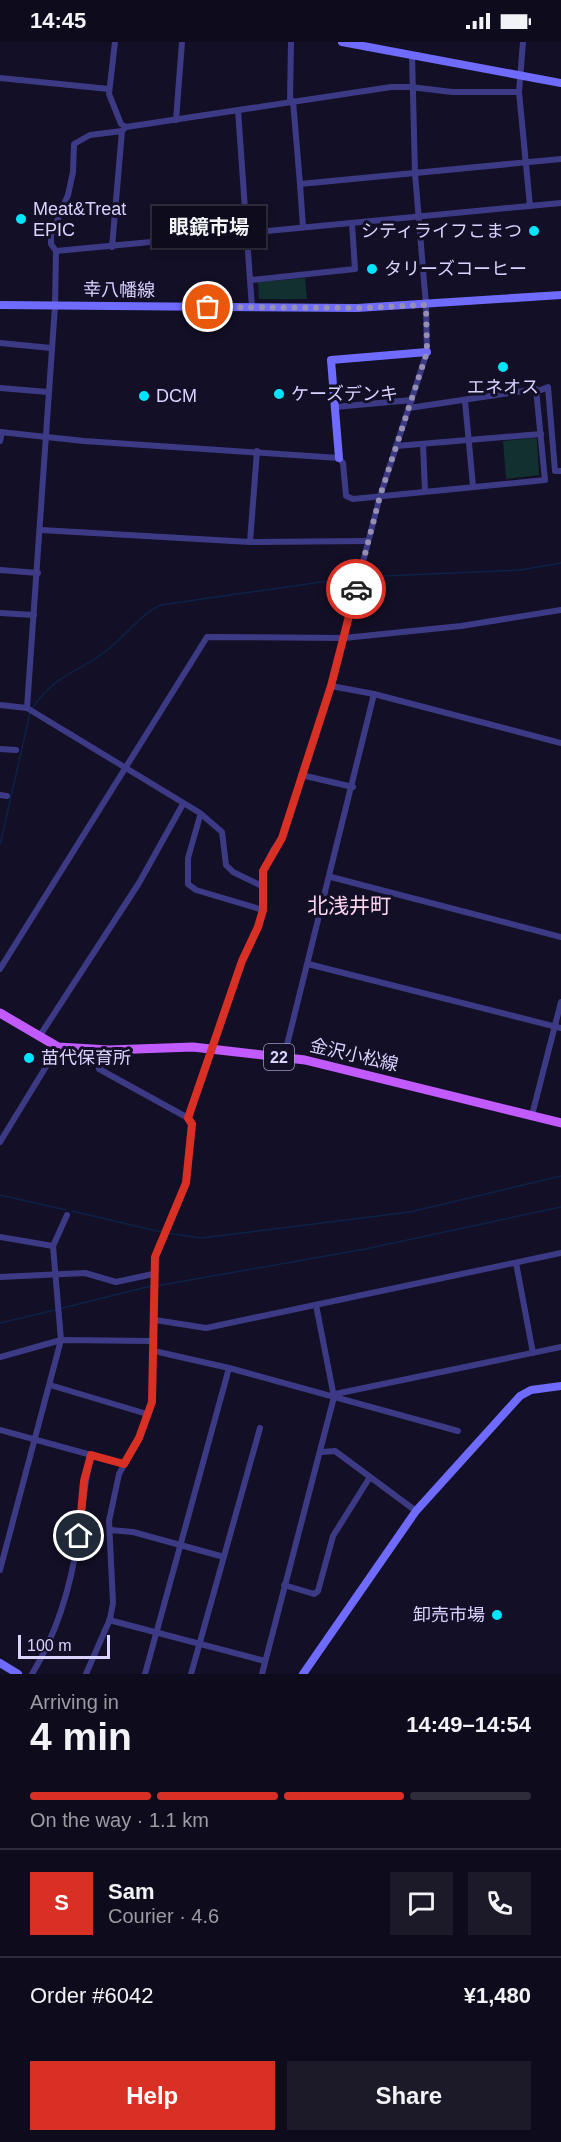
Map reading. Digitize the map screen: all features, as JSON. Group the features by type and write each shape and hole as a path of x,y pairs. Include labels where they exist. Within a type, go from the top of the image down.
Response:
{"main road":[{"name":"金沢小松線","path":"0,1013 58,1047 109,1050 214,1048 284,1057 356,1071 561,1123"}],"street":[{"path":"112,247 124,129 109,88 115,42"},
{"path":"177,120 182,42"},
{"path":"291,42 292,102 303,227"},
{"path":"345,42 381,46 412,55 561,83"},
{"path":"523,42 519,92 530,206"},
{"path":"188,1118 206,1062 214,1048 242,961 258,927 263,910 263,871 282,838 331,686 380,496 427,352 426,305 415,173 411,87 412,55"},
{"path":"0,78 109,88"},
{"path":"27,708 55,306 56,250 51,244 51,235 68,195 73,172 74,144 90,135 391,87 452,92 519,92"},
{"path":"238,110 252,308"},
{"path":"300,184 561,159"},
{"path":"56,250 112,247 561,203"},
{"path":"251,280 355,269 352,224"},
{"name":"幸八幡線","path":"0,305 252,308 426,305 561,295"},
{"path":"0,343 51,348"},
{"path":"409,408 536,389 545,480 353,499 346,496 343,463 339,458 331,360 427,352"},
{"path":"536,392 548,387 555,471 561,471"},
{"path":"0,388 48,392"},
{"path":"335,406 412,400"},
{"path":"465,401 473,486"},
{"path":"0,441 1,432 339,458"},
{"path":"396,446 541,434"},
{"path":"423,444 425,491"},
{"path":"250,542 257,451"},
{"path":"41,530 250,542 368,541"},
{"path":"0,570 38,573"},
{"path":"0,969 207,637 344,638 461,626 561,610"},
{"path":"0,613 34,615"},
{"path":"331,686 374,694 561,743"},
{"path":"284,1057 331,877 374,694"},
{"path":"0,705 27,708 125,770 200,813 200,816 222,832 225,865 233,872 262,886"},
{"path":"0,749 16,750"},
{"path":"301,775 353,787"},
{"path":"39,1037 139,883 183,804"},
{"path":"200,816 188,858 188,884 196,890 263,910"},
{"path":"331,877 561,937"},
{"path":"308,964 558,1027"},
{"path":"532,1115 558,1027 561,1002"},
{"path":"0,1142 58,1047"},
{"path":"86,1674 109,1620 113,1604 109,1521 116,1484 139,1438 152,1402 154,1316 152,1276 155,1257 186,1183 192,1124 188,1118 99,1069 109,1050"},
{"path":"0,1570 62,1340 60,1316 56,1303 53,1246 67,1215"},
{"path":"0,1237 53,1246"},
{"path":"154,1316 206,1328 561,1253"},
{"path":"516,1263 533,1353"},
{"path":"0,1277 85,1273 116,1282 152,1276"},
{"path":"262,1674 296,1535 322,1452 335,1396 316,1305"},
{"path":"0,1357 62,1340 153,1341"},
{"path":"335,1396 561,1347"},
{"path":"154,1351 229,1368 458,1431"},
{"path":"146,1674 229,1368"},
{"path":"50,1385 147,1414"},
{"path":"303,1674 414,1509 520,1396 531,1390 561,1386"},
{"path":"191,1674 260,1428"},
{"path":"0,1430 124,1464"},
{"path":"322,1452 334,1451 414,1509"},
{"path":"32,1674 58,1621 71,1577 84,1481 91,1455"},
{"path":"285,1585 314,1594 318,1591 333,1536 370,1477"},
{"path":"110,1530 133,1532 224,1557"},
{"path":"109,1620 265,1661"},
{"path":"0,1663 18,1674"}],"green space":[{"path":"305,278 307,299 259,299 258,282"},
{"path":"537,439 539,475 506,479 503,441"}],"waterway":[{"path":"362,577 520,570 561,563"},
{"path":"33,707 52,686 100,655 141,619 161,605 356,577"},
{"path":"0,845 30,713"},
{"path":"166,1233 201,1238 410,1212 561,1176"},
{"path":"0,1195 66,1210"},
{"path":"156,1286 365,1249 561,1207"},
{"path":"72,1211 161,1232"},
{"path":"59,1309 151,1286"},
{"path":"0,1323 55,1310"}],"way so far":[{"path":"208,307 357,308 426,305 427,352 380,496 356,589"}],"place":[{"name":"Meat&Treat EPIC","path":"21,219"},
{"name":"シティライフこまつ","path":"534,231"},
{"name":"タリーズコーヒー","path":"372,269"},
{"name":"眼鏡市場","path":"208,307"},
{"name":"エネオス","path":"503,367"},
{"name":"ケーズデンキ","path":"279,394"},
{"name":"DCM","path":"144,396"},
{"name":"苗代保育所","path":"29,1058"},
{"name":"卸売市場","path":"497,1615"}],"district":[{"name":"北浅井町","path":"349,906"}],"route":[{"path":"79,1536 84,1481 91,1455 124,1464 139,1438 152,1402 155,1320 152,1278 159,1244 172,1220 186,1183 192,1124 188,1118 206,1062 214,1048 242,961 258,927 264,900 263,871 273,850 282,838 331,686 356,589"}]}
